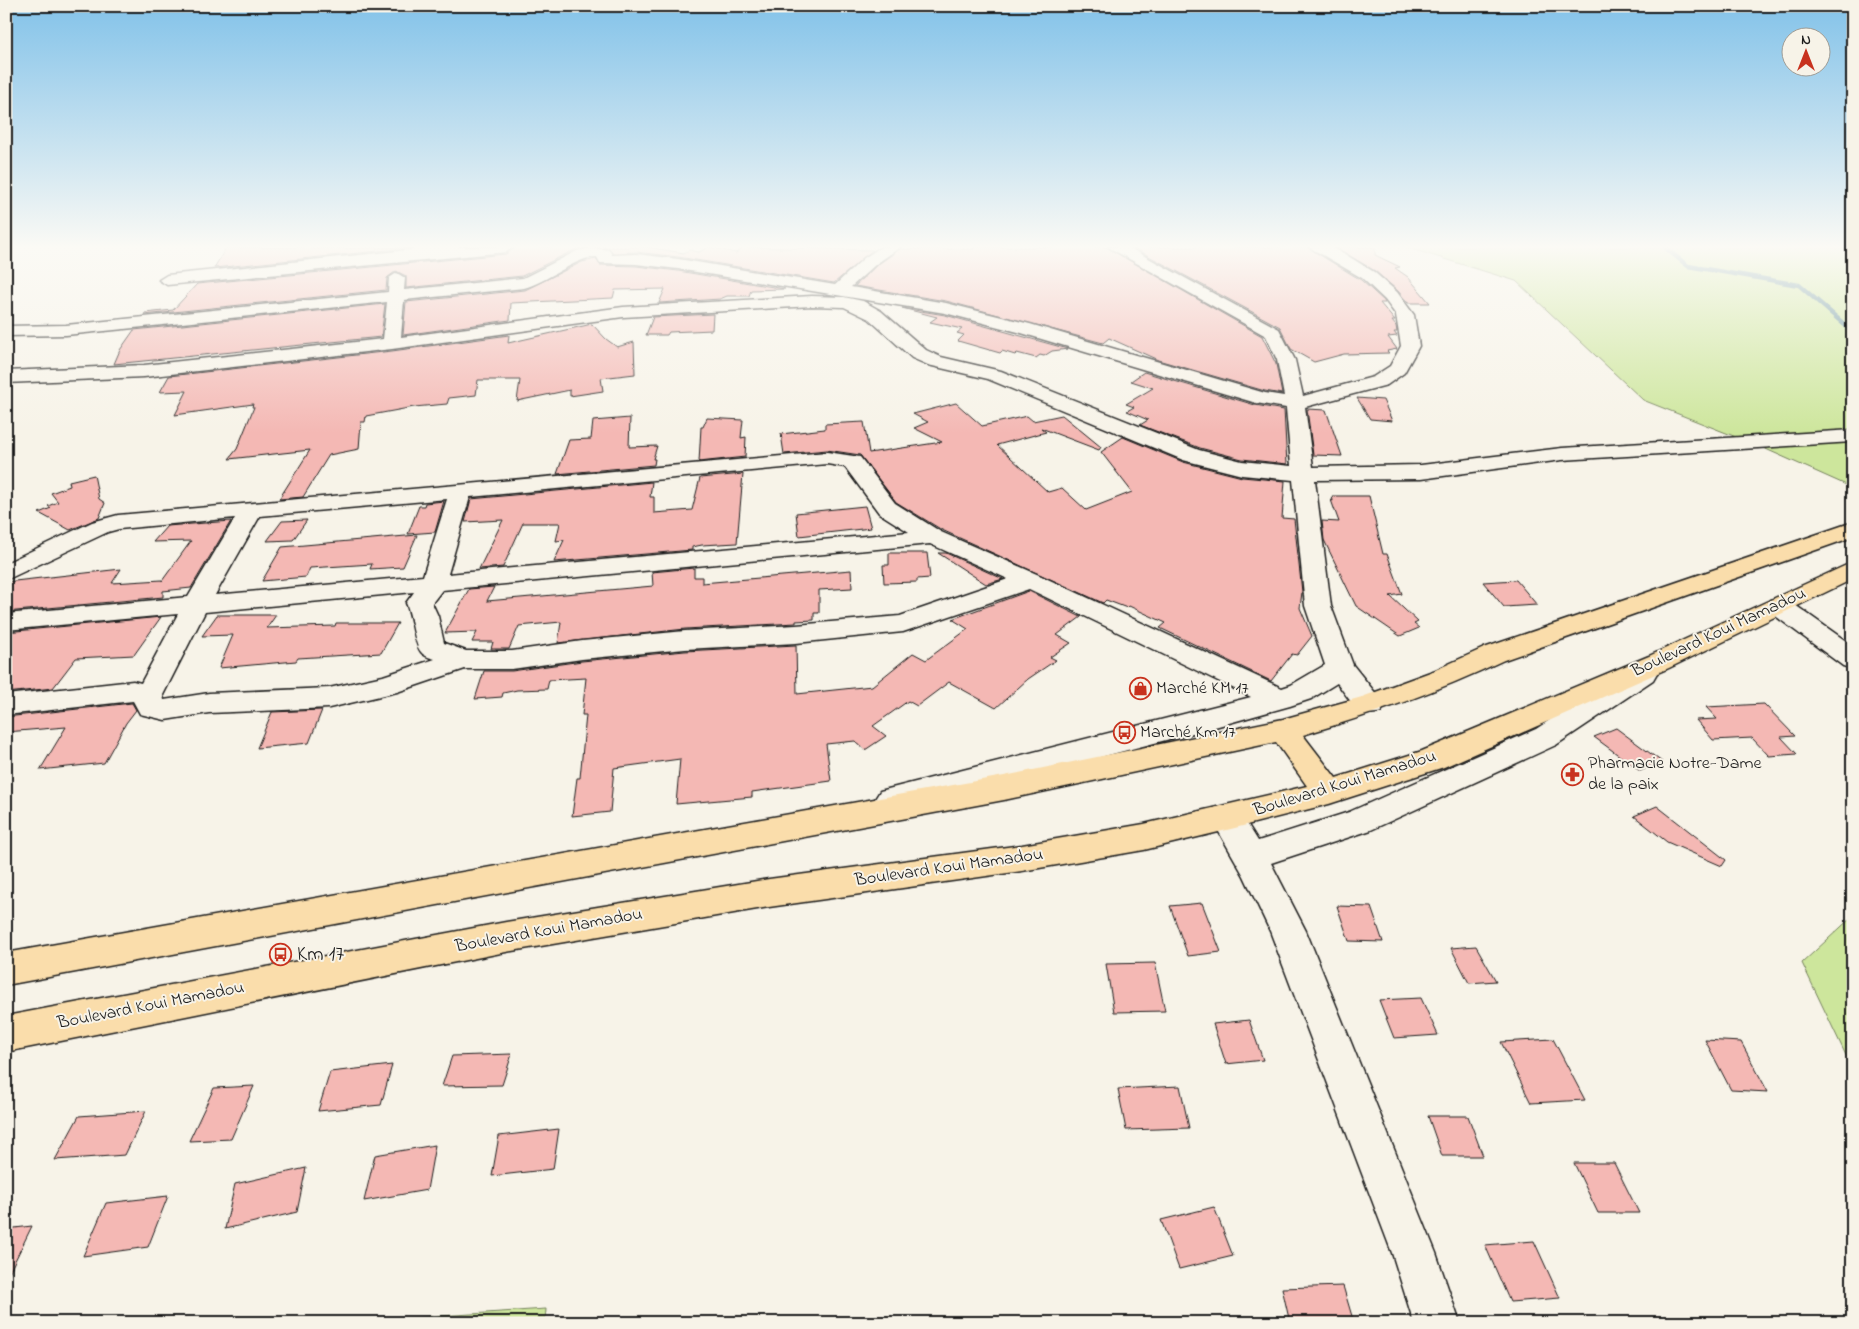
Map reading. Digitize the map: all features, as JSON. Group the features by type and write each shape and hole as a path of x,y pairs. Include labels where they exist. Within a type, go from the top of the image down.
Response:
{"main road":[{"path":"6,968 1004,788 1284,730 1371,706 1443,678 1494,654 1853,529"},
{"name":"Boulevard Koui Mamadou","path":"6,1034 506,937 769,893 1022,858 1144,838 1227,818 1329,792 1433,759 1659,662 1853,569"},
{"path":"1284,730 1329,792"}],"street":[{"path":"6,332 66,330 273,309"},
{"path":"392,344 393,309"},
{"path":"6,377 144,371 392,344 623,312 679,309"},
{"path":"864,309 875,315 919,354 935,361 994,375 1205,460 1258,471 1303,474 1421,472 1562,454 1590,454 1764,439 1808,440 1853,436"},
{"path":"942,309 974,315 1262,399 1295,404 1380,381 1398,369 1410,346 1405,315 1401,309"},
{"path":"1229,309 1273,333 1286,360 1295,404 1318,606 1340,668 1371,706"},
{"path":"6,572 100,527 118,522 460,493 827,458 852,462 887,508 933,537 1030,580 1280,699"},
{"path":"460,493 433,584 420,603 432,648 463,660"},
{"path":"252,510 196,605 149,695 150,707 165,710 208,703 329,698 387,685 463,660 512,660 582,650 685,640 796,634 903,624 1030,580"},
{"path":"6,622 933,537"},
{"path":"1779,606 1853,660"},
{"path":"1250,856 1360,821 1470,773 1546,737 1659,662"},
{"path":"789,828 966,779 1197,722 1280,699 1301,692 1340,668"},
{"path":"6,705 133,691 149,695"},
{"path":"1227,818 1250,856 1288,932 1414,1253 1437,1323"}],"green space":[{"path":"1546,309 1853,309 1853,488 1759,446 1643,400"},
{"path":"1853,916 1853,1070 1802,963"},
{"path":"546,1309 545,1323 336,1323"}],"building":[{"path":"202,309 144,315 145,313"},
{"path":"337,309 384,309 381,337 114,364 120,350 134,330"},
{"path":"405,309 511,309 510,320 403,335"},
{"path":"906,309 945,315 1068,349 1052,351 1036,358 1017,353 1015,355 1002,351 1000,353 958,341 964,335 957,333 962,329 930,322 937,317"},
{"path":"976,309 1215,309 1262,336 1276,364 1282,394 1265,391 1158,360 1109,338 1103,343"},
{"path":"1247,309 1385,309 1395,321 1392,321 1396,326 1397,332 1394,332 1397,336 1388,337 1397,349 1387,351 1389,353 1344,354 1314,362 1291,349 1280,327"},
{"path":"713,314 712,330 669,332 667,335 646,335 653,317"},
{"path":"592,324 606,339 617,347 634,342 635,374 601,378 603,391 570,396 570,390 517,401 520,380 478,380 476,395 449,398 447,404 414,407 366,416 365,422 361,422 359,449 329,455 303,497 279,499 310,450 229,459 237,449 254,407 252,407 253,404 175,415 187,391 160,392 169,376 392,351 509,335 508,343"},
{"path":"1144,372 1255,405 1284,410 1287,464 1242,459 1200,448 1140,425 1148,420 1127,411 1134,407 1126,404 1153,388 1131,381"},
{"path":"1357,398 1383,400 1392,421 1370,419"},
{"path":"956,403 982,426 1027,416 1033,421 1062,415 1101,447 1099,450 1041,428 1046,432 997,445 1048,492 1062,488 1086,510 1132,492 1101,452 1123,437 1183,462 1242,477 1285,481 1282,518 1294,519 1302,592 1300,608 1312,636 1297,655 1292,654 1271,681 1160,628 1166,623 1129,606 1127,608 1106,600 1103,603 942,530 896,502 860,455 827,450 784,454 781,434 825,429 825,424 864,422 869,453 942,442 914,428 928,422 913,414"},
{"path":"1307,409 1326,410 1342,456 1313,455"},
{"path":"630,418 629,447 657,446 653,459 655,459 654,465 557,474 569,440 591,439 593,421"},
{"path":"707,418 743,420 741,438 746,437 745,457 699,462 701,427 703,427"},
{"path":"743,474 737,543 702,545 692,547 692,550 554,562 564,540 556,541 560,523 523,523 503,567 479,569 503,520 465,522 471,499 652,482 650,497 654,497 654,513 692,510 700,478"},
{"path":"94,475 99,499 105,503 99,518 70,530 39,513 51,508 48,506 58,502 51,493 70,486 69,481"},
{"path":"1332,496 1369,496 1383,554 1387,554 1402,594 1390,596 1418,622 1414,624 1419,628 1400,636 1356,606 1324,540 1322,521 1339,522 1331,500 1333,501"},
{"path":"444,501 435,532 408,534 419,506 424,506 425,503"},
{"path":"865,506 871,528 799,536 796,513"},
{"path":"307,520 293,540 267,541 282,521"},
{"path":"231,521 191,588 163,591 163,597 6,612 6,582 121,569 112,583 162,581 191,541 153,542 167,526"},
{"path":"417,535 403,567 370,569 372,564 310,568 306,577 262,581 282,547"},
{"path":"889,553 927,553 930,578 917,579 917,582 884,583 883,565 889,565"},
{"path":"938,553 946,553 1003,579 986,584"},
{"path":"694,568 694,577 702,577 702,583 851,570 852,588 819,590 819,613 814,613 814,620 796,621 796,623 685,629 558,643 561,622 519,626 509,649 491,649 493,642 472,642 477,632 445,633 469,589 494,587 487,601 653,586 652,572"},
{"path":"1516,580 1537,605 1504,607 1483,582"},
{"path":"1029,591 1081,617 1057,635 1071,643 1050,657 1056,660 1028,679 996,708 949,682 917,706 908,701 873,726 886,736 865,750 855,741 826,744 831,781 752,792 752,797 676,804 680,759 614,768 610,812 572,816 577,778 580,778 586,715 582,715 586,678 549,680 547,689 517,690 503,693 502,697 475,699 484,671 512,671 582,661 685,651 796,645 797,694 872,686 913,653 926,660 968,629 952,619"},
{"path":"217,615 276,615 267,628 335,626 336,623 398,623 381,653 298,658 296,661 219,668 233,635 202,636"},
{"path":"161,617 134,655 76,658 53,688 6,693 6,632"},
{"path":"132,703 136,710 126,723 104,763 40,770 66,727 6,732 6,717"},
{"path":"1764,704 1795,736 1781,737 1797,754 1769,756 1752,738 1713,740 1696,720 1717,719 1706,707"},
{"path":"322,710 309,743 257,748 272,712"},
{"path":"1616,728 1662,762 1640,771 1594,737"},
{"path":"1657,806 1726,860 1722,866 1667,842 1634,816"},
{"path":"1202,903 1221,952 1188,956 1170,906"},
{"path":"1337,906 1371,907 1383,942 1349,941"},
{"path":"1476,946 1496,981 1469,983 1451,948"},
{"path":"1155,963 1165,1011 1114,1012 1106,964"},
{"path":"1421,998 1438,1035 1394,1038 1379,1000"},
{"path":"1249,1020 1263,1060 1226,1064 1213,1024"},
{"path":"1553,1039 1585,1100 1531,1103 1501,1042"},
{"path":"1705,1040 1741,1042 1768,1092 1731,1090"},
{"path":"512,1054 502,1085 442,1086 452,1056"},
{"path":"392,1065 381,1105 318,1111 330,1072"},
{"path":"254,1086 231,1139 189,1141 214,1088"},
{"path":"1180,1086 1189,1128 1126,1130 1118,1089"},
{"path":"146,1111 125,1155 55,1160 79,1116"},
{"path":"1428,1116 1468,1116 1483,1156 1442,1156"},
{"path":"559,1129 553,1169 492,1176 499,1136"},
{"path":"435,1145 427,1190 364,1201 375,1155"},
{"path":"1574,1163 1614,1163 1639,1213 1598,1213"},
{"path":"306,1168 297,1212 225,1229 235,1184"},
{"path":"168,1196 148,1247 83,1256 106,1203"},
{"path":"1214,1207 1233,1256 1179,1269 1161,1220"},
{"path":"32,1226 6,1279 6,1229"},
{"path":"1534,1241 1560,1298 1510,1302 1485,1245"},
{"path":"1343,1286 1354,1323 1290,1323 1282,1288"}],"waterway":[{"path":"1827,309 1853,332"}],"place":[{"name":"Marché KM 17","path":"1140,689"},
{"name":"Marché Km 17","path":"1124,733"},
{"name":"Pharmacie Notre-Dame de la paix","path":"1572,774"},
{"name":"Km 17","path":"281,955"}]}
